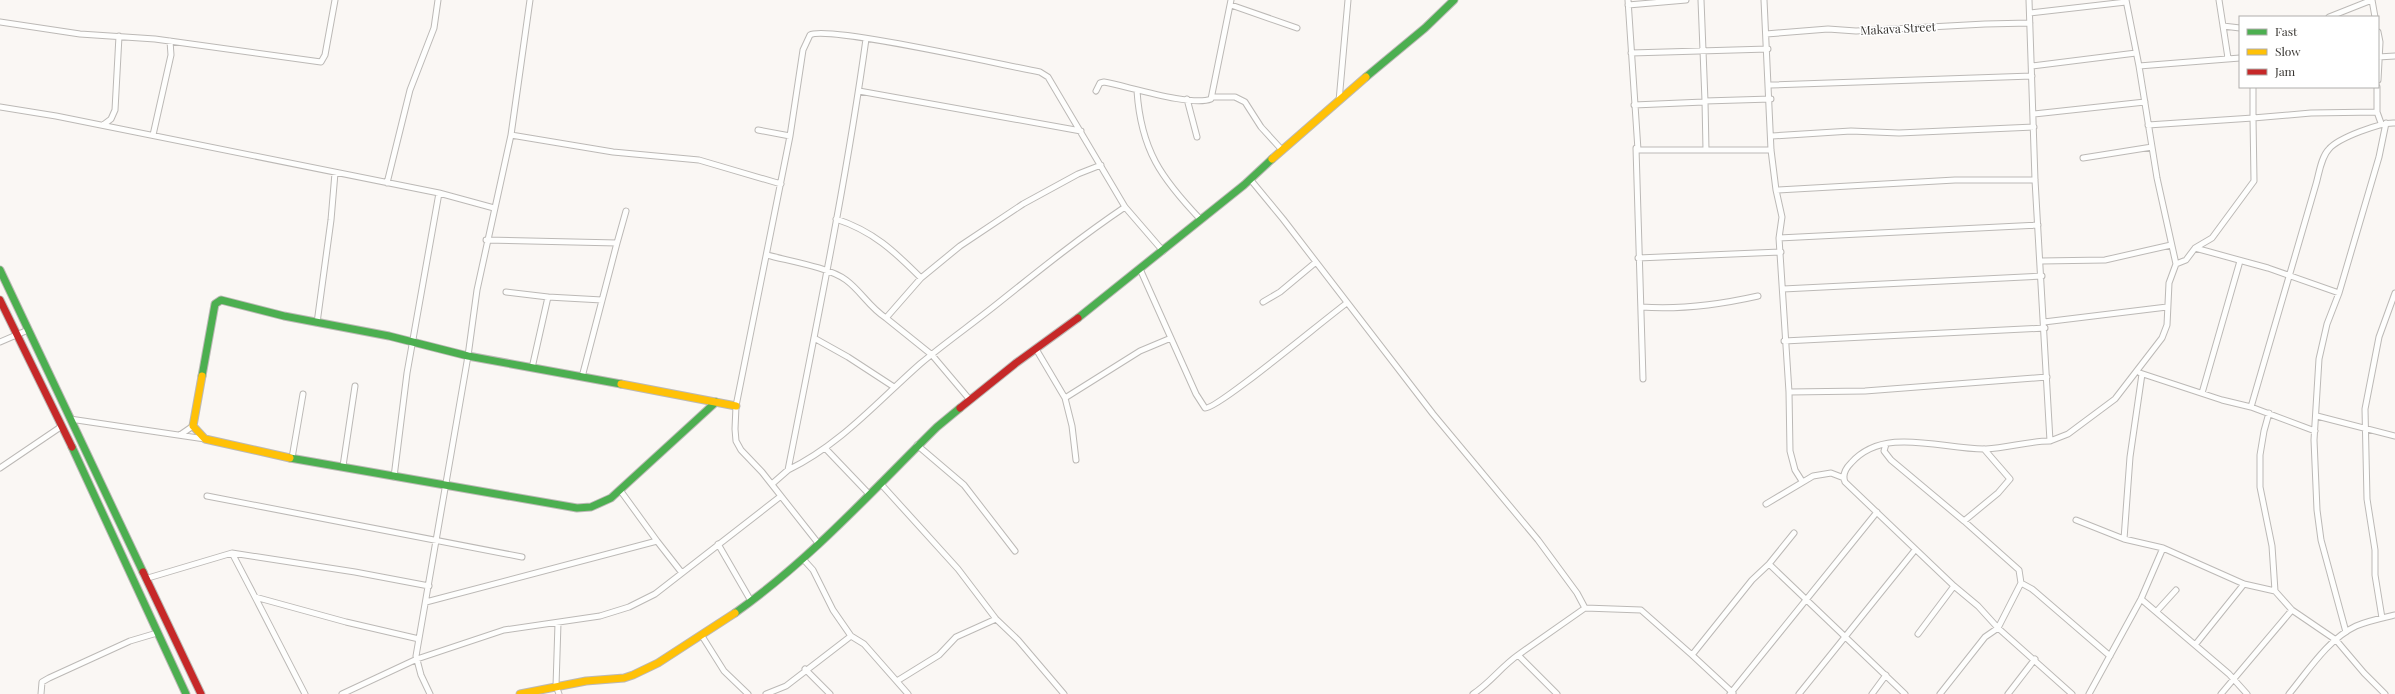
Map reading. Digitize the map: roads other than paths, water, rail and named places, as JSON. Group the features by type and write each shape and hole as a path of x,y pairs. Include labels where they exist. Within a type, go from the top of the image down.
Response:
{"main road":[{"path":"520,694 556,686 624,678 658,663 702,636 751,601 803,559 917,445 970,400 1140,270 1201,220 1338,101 1420,33 1454,0"},
{"path":"0,270 70,419 148,578 201,694"},
{"path":"0,300 62,426 186,694"},
{"path":"716,402 611,498 592,507 577,508 292,458 205,439 193,426 215,304 218,300 228,300 284,316 413,342 468,356 716,402 736,406"},
{"path":"129,572 141,566"}],"street":[{"path":"0,22 80,34 170,41 321,62 324,59 335,0"},
{"path":"387,183 410,90 434,28 438,0"},
{"path":"430,694 417,659 419,639 468,356 486,240 511,135 530,0"},
{"path":"1338,101 1348,0"},
{"path":"1643,379 1638,258 1636,148 1628,3 1686,0"},
{"path":"1701,0 1706,150"},
{"path":"1764,0 1771,99 1772,150 1776,190 1782,217 1779,238 1783,289 1784,342 1789,392 1790,450 1795,470 1802,481"},
{"path":"2029,0 2035,180 2048,377 2050,440"},
{"path":"2219,0 2228,58"},
{"path":"2332,16 2372,0 2375,16"},
{"path":"2030,13 2126,1 2139,66 2152,147 2176,264 2169,283 2167,325 2162,338 2115,399 2068,434 2050,440 1984,449 1909,441 1886,444 1856,457 1846,468 1844,478 1845,482 1915,550 1978,606 1998,628 2035,659 2072,694"},
{"path":"1212,97 1231,2 1297,28"},
{"name":"Makava Street","path":"1766,34 1828,29 1856,31 2030,23"},
{"path":"2223,26 2239,28"},
{"path":"818,543 736,441 736,406 781,184 806,39 814,33 819,32 866,39 1040,72 1048,77 1125,207 1163,251"},
{"path":"103,125 112,119 115,110 119,36"},
{"path":"788,470 828,269 859,91 866,39"},
{"path":"153,135 170,55 170,41"},
{"path":"1631,53 1768,49"},
{"path":"2032,66 2136,53"},
{"path":"2379,57 2395,56"},
{"path":"2139,66 2239,58"},
{"path":"1770,85 2032,76"},
{"path":"1096,91 1100,84 1104,82 1137,91 1187,99 1209,100 1212,97 1235,97 1245,102 1261,127 1282,150"},
{"path":"2176,264 2186,260 2195,248 2212,238 2254,180 2253,88"},
{"path":"2346,632 2321,540 2317,510 2315,432 2317,416 2316,387 2319,359 2327,324 2339,293 2379,157 2384,123 2377,112 2377,88"},
{"path":"859,91 1081,131"},
{"path":"1137,91 1139,114 1146,146 1180,198 1201,220"},
{"path":"1187,99 1197,137"},
{"path":"1634,105 1771,99"},
{"path":"2034,114 2145,102"},
{"path":"0,107 103,125 439,193 494,208"},
{"path":"2148,125 2311,113 2377,112"},
{"path":"2251,407 2322,162 2328,149 2350,136 2384,123 2395,123"},
{"path":"1772,136 1851,131 1899,133 2034,127"},
{"path":"758,130 790,136"},
{"path":"511,135 613,152 699,160 781,184"},
{"path":"2083,158 2152,147"},
{"path":"1636,148 1642,151 1772,150"},
{"path":"886,318 921,278 960,246 1023,204 1078,174 1101,165"},
{"path":"317,323 331,220 335,173"},
{"path":"1250,179 1316,262 1432,414 1538,540 1577,593 1585,608"},
{"path":"1776,190 1955,180 2035,180"},
{"path":"394,476 413,342 439,193"},
{"path":"772,484 788,470 808,460 825,448 857,422 894,387 932,355 1086,233 1125,207"},
{"path":"582,377 626,211"},
{"path":"836,219 857,226 871,233 921,278"},
{"path":"1779,238 2038,225"},
{"path":"486,240 617,243"},
{"path":"2041,261 2105,260 2171,245"},
{"path":"2195,248 2289,275 2339,293"},
{"path":"1638,258 1781,252"},
{"path":"767,255 813,268 828,269 847,280 873,309 932,355 970,400"},
{"path":"2202,393 2240,261"},
{"path":"1263,302 1280,292 1316,262"},
{"path":"1140,270 1196,394 1202,405 1208,409 1234,393 1309,331 1347,303"},
{"path":"1783,289 2042,276"},
{"path":"506,292 548,297 602,300"},
{"path":"2382,618 2375,575 2375,550 2367,499 2367,430 2365,409 2379,337 2395,293"},
{"path":"1641,307 1665,309 1709,306 1758,296"},
{"path":"532,368 548,297"},
{"path":"2044,322 2167,307"},
{"path":"1784,342 2045,328"},
{"path":"0,342 28,330"},
{"path":"814,338 848,357 894,387"},
{"path":"1065,398 1140,351 1171,338"},
{"path":"1036,349 1065,398 1072,426 1076,460"},
{"path":"2136,372 2251,407 2315,432"},
{"path":"2124,539 2130,457 2142,374"},
{"path":"1789,392 1865,391 2048,377"},
{"path":"343,466 355,386"},
{"path":"292,458 303,394"},
{"path":"2269,414 2264,431 2260,455 2260,487 2272,546 2275,591"},
{"path":"2317,416 2395,436"},
{"path":"70,419 205,439"},
{"path":"0,468 62,426"},
{"path":"180,435 193,426"},
{"path":"1886,444 1884,451 1891,460 1964,521 2019,570 2021,583 1998,628 1985,638 1940,694"},
{"path":"917,445 964,485 1015,551"},
{"path":"825,448 868,493"},
{"path":"1964,521 1998,493 2010,479 1984,449"},
{"path":"1766,504 1802,481 1831,472 1844,478"},
{"path":"880,483 958,569 996,619 1018,640 1064,694"},
{"path":"620,490 682,573"},
{"path":"207,496 522,557"},
{"path":"342,694 417,659 504,630 600,616 630,607 655,594 781,496"},
{"path":"1473,694 1486,685 1501,668 1585,608 1641,610 1732,693 1805,599 1877,512"},
{"path":"2076,520 2124,539 2163,548 2244,584 2275,591 2292,610 2336,640 2364,673 2385,694"},
{"path":"1692,655 1752,580 1769,564 1794,533"},
{"path":"426,602 657,541"},
{"path":"718,544 751,601"},
{"path":"2089,694 2141,599 2163,548"},
{"path":"1799,694 1915,550"},
{"path":"148,578 232,553 355,572 429,586"},
{"path":"232,553 305,694"},
{"path":"803,559 813,570 833,610 851,636 864,644 908,694"},
{"path":"1769,564 1844,637 1906,694"},
{"path":"2021,583 2032,589 2110,656"},
{"path":"2195,645 2244,584"},
{"path":"1918,634 1954,586"},
{"path":"2156,612 2176,590"},
{"path":"255,597 346,622 419,639"},
{"path":"2141,599 2234,679 2247,694"},
{"path":"2221,694 2292,610"},
{"path":"2289,694 2317,659 2346,632 2356,626 2395,615"},
{"path":"897,681 938,655 956,637 996,619"},
{"path":"558,622 556,686 559,694"},
{"path":"41,694 42,682 49,678 130,641 157,633"},
{"path":"702,636 724,671 748,694"},
{"path":"766,694 786,686 805,669 844,643 851,636"},
{"path":"1518,655 1557,694"},
{"path":"2008,694 2035,659"},
{"path":"805,669 830,694"},
{"path":"1872,694 1886,675"}]}
